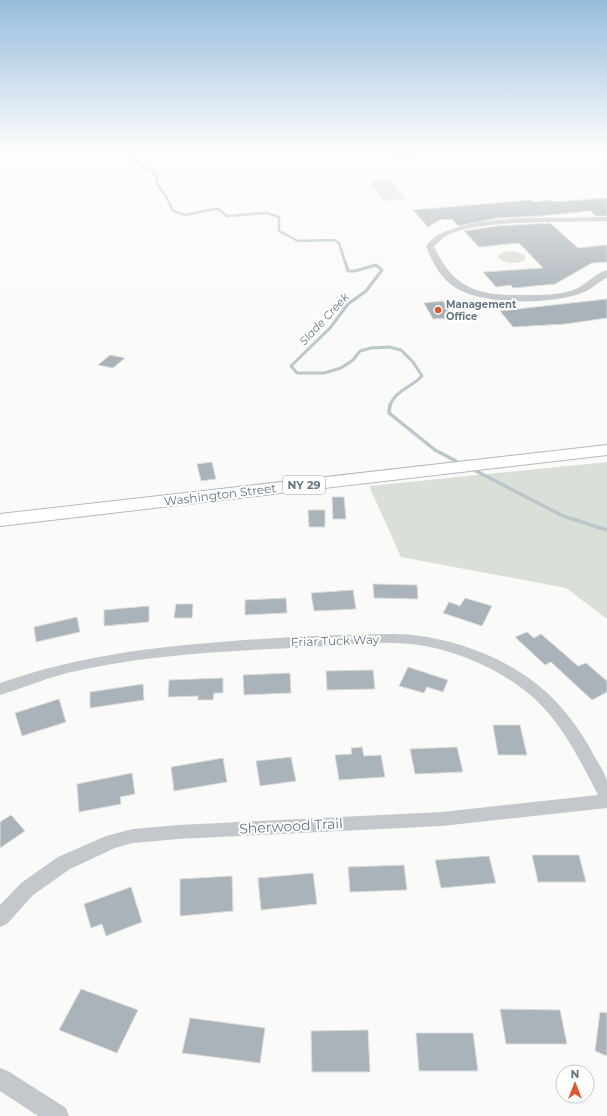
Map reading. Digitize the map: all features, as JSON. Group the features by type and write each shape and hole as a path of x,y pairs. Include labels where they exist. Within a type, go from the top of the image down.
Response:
{"highway":[{"name":"Washington Street","path":"0,520 607,450"}],"street":[{"path":"607,219 533,221 484,225 447,233 434,240 430,246 433,257 450,281 472,292 491,298 510,299 564,295 580,291 607,273"},
{"name":"Friar Tuck Way","path":"0,689 22,680 59,669 173,650 324,640 413,639 480,657 525,683 543,697 561,716 575,737 607,796"},
{"name":"Sherwood Trail","path":"0,918 27,889 64,863 112,841 133,836 178,832 442,819 607,801"},
{"path":"0,1079 58,1116"}],"shaded area":[{"path":"513,251 525,255 526,259 512,263 504,262 497,256 504,252"},
{"path":"607,462 607,619 566,588 401,557 369,486"}],"building":[{"path":"506,202 607,202 607,216 595,216 591,211 541,216 498,218 458,226 452,219 440,220 428,227 413,210"},
{"path":"550,223 578,248 607,245 607,262 592,263 555,284 513,288 511,285 496,287 483,272 543,268 519,243 479,247 464,231 498,226"},
{"path":"607,299 607,318 565,324 513,327 500,311"},
{"name":"Management Office","path":"443,301 453,318 433,319 424,303"},
{"path":"110,355 125,358 113,368 98,365"},
{"path":"212,462 216,479 201,481 197,464"},
{"path":"332,497 344,497 346,519 333,519"},
{"path":"308,510 325,510 325,527 309,527"},
{"path":"373,584 417,585 418,599 374,598"},
{"path":"353,590 356,609 314,611 311,593"},
{"path":"286,598 287,613 245,615 245,600"},
{"path":"465,598 492,606 482,626 443,613 449,602 460,606"},
{"path":"176,604 193,604 192,618 174,618"},
{"path":"149,606 149,622 104,626 104,610"},
{"path":"77,617 80,632 36,642 34,627"},
{"path":"527,632 534,638 541,634 578,666 586,663 607,681 607,692 592,700 551,662 545,665 515,637"},
{"path":"408,667 448,680 443,692 427,687 424,693 399,686"},
{"path":"373,670 375,689 327,690 326,671"},
{"path":"290,673 291,693 244,695 243,675"},
{"path":"223,678 223,693 214,693 213,700 198,700 198,696 168,697 169,680"},
{"path":"143,684 144,700 90,708 90,692"},
{"path":"59,699 66,722 22,736 15,713"},
{"path":"493,725 520,725 527,755 498,755"},
{"path":"362,747 364,756 381,755 385,777 339,780 335,755 352,754 351,748"},
{"path":"457,747 463,772 415,774 410,749"},
{"path":"291,757 296,781 260,786 256,761"},
{"path":"223,758 227,782 174,791 171,767"},
{"path":"132,773 135,794 120,797 121,804 79,812 77,784"},
{"path":"11,815 25,831 0,848 0,822"},
{"path":"532,855 579,855 586,882 538,882"},
{"path":"489,856 496,883 441,888 435,860"},
{"path":"404,865 407,890 350,892 348,867"},
{"path":"313,873 317,904 261,910 258,878"},
{"path":"232,876 233,911 180,916 180,879"},
{"path":"131,887 142,922 106,936 102,924 91,928 84,904"},
{"path":"81,989 138,1010 117,1053 59,1030"},
{"path":"500,1009 560,1010 567,1044 506,1044"},
{"path":"600,1012 607,1013 607,1056 595,1051"},
{"path":"190,1018 265,1028 260,1063 182,1053"},
{"path":"368,1030 370,1072 312,1072 311,1031"},
{"path":"416,1033 473,1033 478,1071 419,1071"}],"waterway":[{"name":"Slade Creek","path":"169,202 173,211 186,215 218,209 227,216 267,213 279,217 279,231 298,241 334,240 339,243 345,262"},
{"name":"Slade Creek","path":"345,261 348,271 355,271 376,265 382,270 366,291 348,304 330,328 291,366 297,373 324,373 341,368 353,360 360,351 371,348 389,347 401,350 413,362 422,376 399,393 392,401 390,406"},
{"name":"Slade Creek","path":"390,405 389,413 435,450 456,461"},
{"name":"Slade Creek","path":"476,471 563,516 607,530"}],"place":[{"name":"Management Office","path":"438,310"}]}
